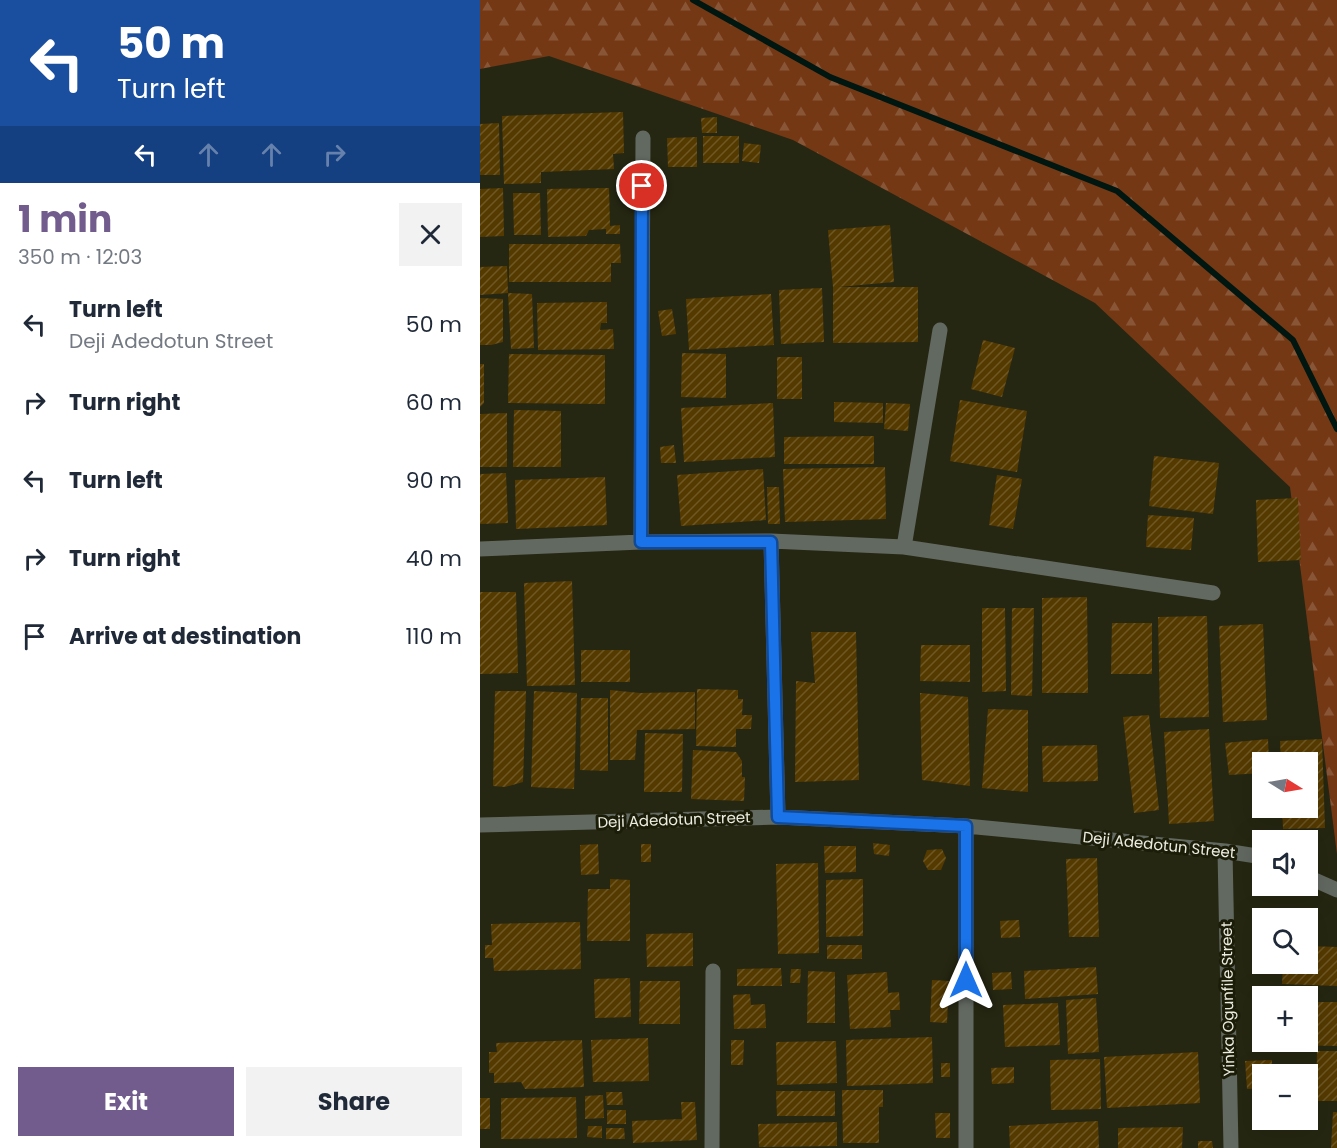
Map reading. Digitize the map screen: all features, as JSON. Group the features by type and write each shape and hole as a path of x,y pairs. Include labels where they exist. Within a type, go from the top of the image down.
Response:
{"street":[{"path":"641,542 643,138"},
{"path":"904,547 940,330"},
{"path":"480,549 641,542 771,542 904,547 1213,593"},
{"path":"771,542 778,817"},
{"name":"Deji Adedotun Street","path":"480,825 778,817 966,826 1252,855"},
{"path":"966,826 966,1148"},
{"name":"Yinka Ogunfile Street","path":"1225,851 1232,1148"},
{"path":"1318,881 1337,890"},
{"path":"712,1148 713,971"}],"green space":[{"path":"480,0 1337,0 1337,854 1290,487 1095,303 793,140 549,56 480,69"}],"building":[{"path":"623,112 624,153 613,154 614,169 541,172 541,183 504,184 502,116"},
{"path":"717,117 717,133 702,133 701,118"},
{"path":"499,123 500,175 480,175 480,124"},
{"path":"703,136 739,136 739,163 703,163"},
{"path":"697,137 697,167 668,167 667,138"},
{"path":"744,143 761,145 759,163 742,161"},
{"path":"503,188 504,236 480,237 480,189"},
{"path":"609,188 610,226 620,225 620,234 606,234 606,229 589,230 586,236 548,237 547,189"},
{"path":"513,193 540,193 541,235 514,235"},
{"path":"890,225 894,282 838,287 918,287 918,342 833,343 833,287 828,230"},
{"path":"509,244 620,244 621,263 611,263 611,282 509,282"},
{"path":"507,266 508,293 480,295 480,267"},
{"path":"822,288 824,342 781,344 779,290"},
{"path":"508,293 532,294 534,348 511,349"},
{"path":"771,294 774,345 689,350 686,299"},
{"path":"480,298 503,299 503,342 480,345"},
{"path":"607,302 607,323 601,323 600,330 613,329 614,349 538,350 537,303"},
{"path":"672,309 676,334 662,336 658,311"},
{"path":"983,340 1015,348 1002,397 971,389"},
{"path":"682,353 726,354 726,398 681,397"},
{"path":"509,354 605,355 605,404 508,403"},
{"path":"777,357 802,357 802,399 777,399"},
{"path":"480,364 484,364 484,403 480,407"},
{"path":"960,400 1027,411 1017,472 950,461"},
{"path":"834,402 883,403 883,423 834,422"},
{"path":"773,403 775,457 684,462 681,408"},
{"path":"886,403 910,404 908,431 884,429"},
{"path":"514,410 561,411 561,467 513,467"},
{"path":"507,413 507,467 480,467 480,414"},
{"path":"874,436 874,464 784,464 784,437"},
{"path":"674,445 676,463 661,463 660,447"},
{"path":"1154,456 1219,463 1213,514 1149,506"},
{"path":"885,467 886,519 785,522 783,469"},
{"path":"763,469 766,520 681,526 677,475"},
{"path":"506,473 508,523 480,524 480,474"},
{"path":"997,475 1022,479 1013,529 989,525"},
{"path":"605,477 607,525 516,529 515,480"},
{"path":"767,487 779,487 780,524 768,524"},
{"path":"1298,498 1301,560 1258,562 1256,500"},
{"path":"1148,515 1194,518 1191,550 1146,547"},
{"path":"572,581 575,685 527,686 524,583"},
{"path":"480,592 516,592 518,673 480,674"},
{"path":"1087,597 1088,693 1042,693 1042,598"},
{"path":"982,608 1005,608 1006,691 982,692"},
{"path":"1012,608 1034,608 1032,696 1011,695"},
{"path":"1207,616 1209,717 1160,718 1158,617"},
{"path":"1112,623 1152,623 1152,674 1111,674"},
{"path":"1263,624 1267,720 1223,722 1219,626"},
{"path":"811,632 856,632 859,780 795,782 796,681 815,683"},
{"path":"921,645 970,645 970,682 920,681"},
{"path":"581,650 630,650 630,682 581,682"},
{"path":"697,689 738,690 738,699 743,699 742,715 752,715 751,729 736,729 736,747 696,746"},
{"path":"610,690 640,693 695,692 695,729 637,730 635,760 610,760"},
{"path":"495,691 526,691 523,782 505,787 493,786"},
{"path":"534,691 577,693 574,789 531,787"},
{"path":"920,693 968,697 970,786 922,780"},
{"path":"581,698 608,698 608,771 580,770"},
{"path":"988,709 1028,710 1028,792 982,788"},
{"path":"1149,715 1159,810 1134,813 1123,717"},
{"path":"1209,729 1214,821 1169,824 1164,732"},
{"path":"645,733 683,734 682,792 644,792"},
{"path":"1268,739 1269,752 1252,752 1252,774 1229,775 1225,743"},
{"path":"1322,739 1325,828 1283,829 1282,818 1318,818 1318,752 1281,752 1280,741"},
{"path":"1097,745 1098,781 1043,782 1042,746"},
{"path":"693,750 736,752 742,761 742,777 745,777 744,801 691,799"},
{"path":"873,843 890,845 889,856 874,854"},
{"path":"598,844 599,874 581,875 580,845"},
{"path":"641,844 651,844 651,862 641,862"},
{"path":"824,846 856,846 856,872 825,873"},
{"path":"942,849 946,858 941,870 928,870 923,861 927,850"},
{"path":"1097,858 1099,937 1069,937 1066,859"},
{"path":"818,863 819,953 778,954 776,864"},
{"path":"610,879 630,880 630,941 587,941 588,889 610,889"},
{"path":"863,879 863,936 826,937 826,880"},
{"path":"1019,920 1020,937 1001,938 1000,921"},
{"path":"580,922 581,969 494,971 493,958 485,958 485,945 492,945 491,924"},
{"path":"693,933 693,966 647,967 646,934"},
{"path":"827,945 862,945 862,959 827,959"},
{"path":"1318,946 1337,947 1337,986 1282,984 1282,974 1318,974"},
{"path":"1096,967 1098,994 1025,999 1024,971"},
{"path":"781,968 782,986 737,986 737,969"},
{"path":"791,969 801,969 800,983 790,983"},
{"path":"808,971 835,972 835,1023 807,1023"},
{"path":"887,972 888,993 899,992 900,1010 890,1010 891,1027 850,1029 847,975"},
{"path":"1011,972 1012,989 993,990 992,973"},
{"path":"630,978 631,1017 595,1018 594,979"},
{"path":"932,980 949,981 947,1023 930,1022"},
{"path":"640,981 680,981 680,1024 639,1024"},
{"path":"750,994 751,1005 765,1004 766,1028 734,1029 733,995"},
{"path":"1096,998 1099,1052 1068,1054 1066,1000"},
{"path":"1318,1002 1337,1002 1337,1046 1318,1046"},
{"path":"1058,1003 1060,1045 1005,1047 1003,1005"},
{"path":"932,1037 933,1083 847,1086 846,1040"},
{"path":"648,1038 649,1081 593,1082 591,1040"},
{"path":"582,1040 584,1087 525,1089 521,1082 494,1083 494,1073 489,1073 489,1052 497,1052 496,1043"},
{"path":"731,1040 744,1040 743,1065 731,1065"},
{"path":"836,1041 837,1083 777,1085 776,1042"},
{"path":"1318,1051 1337,1051 1337,1101 1318,1101"},
{"path":"1198,1052 1200,1103 1107,1108 1104,1057"},
{"path":"1100,1059 1101,1109 1051,1110 1050,1060"},
{"path":"1272,1060 1272,1064 1252,1064 1252,1089 1247,1089 1245,1061"},
{"path":"941,1063 950,1063 950,1077 941,1077"},
{"path":"1014,1067 1014,1083 992,1084 991,1068"},
{"path":"842,1090 883,1090 883,1107 879,1107 879,1143 843,1143"},
{"path":"776,1091 835,1091 835,1116 777,1116"},
{"path":"606,1092 622,1092 623,1105 607,1105"},
{"path":"603,1095 604,1118 585,1119 585,1096"},
{"path":"576,1097 577,1138 501,1139 501,1098"},
{"path":"480,1098 490,1098 490,1129 480,1129"},
{"path":"681,1102 695,1102 697,1140 633,1143 632,1121 682,1119"},
{"path":"607,1110 626,1110 626,1124 607,1124"},
{"path":"1333,1112 1337,1112 1337,1148 1331,1148"},
{"path":"935,1113 950,1113 950,1138 936,1138"},
{"path":"1098,1121 1099,1148 1010,1148 1009,1126"},
{"path":"837,1122 837,1146 759,1147 758,1124"},
{"path":"588,1126 602,1126 602,1138 587,1137"},
{"path":"1183,1127 1182,1148 1118,1148 1118,1128"},
{"path":"606,1128 624,1128 625,1139 606,1139"},
{"path":"1198,1141 1212,1141 1213,1148 1198,1148"}],"waterway":[{"path":"693,0 830,77 1117,191 1293,340 1337,429"}],"route":[{"path":"642,186 641,542 771,542 778,817 966,826 966,980"}]}
